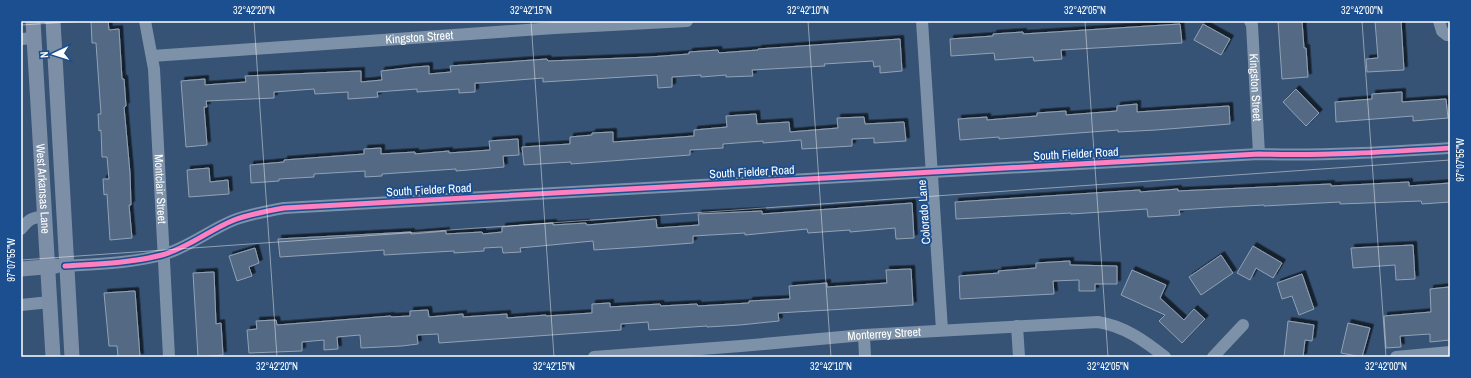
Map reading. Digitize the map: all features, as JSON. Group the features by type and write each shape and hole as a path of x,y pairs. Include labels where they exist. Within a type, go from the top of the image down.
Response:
{"main road":[{"name":"West Arkansas Lane","path":"33,21 28,38 45,216 53,357"},
{"name":"West Arkansas Lane","path":"52,21 65,266 72,357"},
{"name":"South Fielder Road","path":"21,268 65,266"}],"street":[{"name":"Montclair Street","path":"145,21 154,69 169,357"},
{"name":"Kingston Street","path":"152,56 539,29 687,21"},
{"name":"Colorado Lane","path":"922,21 942,330"},
{"name":"Kingston Street","path":"1250,21 1252,25 1259,154"},
{"path":"1439,21 1442,31 1447,35 1450,35"},
{"name":"South Fielder Road","path":"65,266 118,263 163,255 234,220 256,213 284,208 1259,154 1306,156 1450,148"},
{"path":"21,228 28,220 45,216"},
{"path":"21,305 50,302"},
{"name":"Monterrey Street","path":"594,357 864,335 1098,322 1111,324 1124,329 1153,347 1165,357"},
{"path":"1213,357 1243,325"},
{"path":"1017,326 1019,357"},
{"path":"864,335 865,357"},
{"path":"1396,357 1450,352"}],"building":[{"path":"91,21 108,21 109,30 119,29 122,79 124,79 126,106 124,107 130,173 131,205 129,205 132,238 110,240 107,194 104,195 103,179 109,179 107,157 102,157 101,130 99,131 98,114 101,114 96,43 92,43"},
{"path":"1278,21 1302,21 1308,77 1282,79"},
{"path":"1375,21 1401,21 1404,70 1367,72 1366,59 1378,58"},
{"path":"1180,24 1182,43 1061,50 1062,59 1034,61 1033,57 995,60 994,53 951,56 950,39 1023,32 1023,34"},
{"path":"1203,24 1230,39 1221,55 1194,40"},
{"path":"900,39 902,71 880,73 880,66 874,67 873,61 824,64 825,66 752,70 753,76 726,77 726,75 701,77 701,75 672,77 672,87 658,88 657,75 543,82 543,78 475,83 475,92 459,93 459,89 417,92 417,89 377,92 378,97 348,99 348,92 315,94 314,89 274,92 274,98 206,101 207,107 204,107 207,145 186,147 181,81 205,79 205,85 246,82 245,76 361,71 361,82 382,80 381,71 415,67 429,66 429,74 451,72 450,66 547,59 548,61 650,57 718,50 719,53"},
{"path":"1296,89 1319,113 1306,126 1283,102"},
{"path":"1402,92 1402,102 1446,99 1448,118 1413,121 1413,116 1336,122 1335,102 1372,99 1372,94"},
{"path":"1137,104 1137,112 1229,106 1230,124 1156,130 1118,132 1118,130 999,139 999,137 960,140 958,119 987,117 987,120 1037,116 1037,113 1066,111 1066,115 1117,111 1117,106"},
{"path":"756,114 757,124 789,122 790,132 838,128 837,118 864,117 865,124 904,122 906,141 874,143 874,138 852,139 852,146 802,149 801,140 763,143 763,141 723,144 723,148 690,150 690,155 571,164 571,162 524,165 522,147 570,144 570,137 592,135 592,133 613,132 613,142 694,136 694,130 727,127 726,116"},
{"path":"518,139 519,155 503,156 504,167 456,171 456,169 382,174 382,176 365,177 365,171 314,174 314,177 279,179 279,181 251,183 250,165 284,162 284,160 364,154 364,149 381,148 381,154 415,152 415,154 449,151 449,153 490,150 489,141"},
{"path":"209,168 210,182 228,180 229,194 189,197 187,170"},
{"path":"1409,182 1409,186 1450,183 1450,202 1422,204 1421,201 1340,204 1340,202 1264,205 1179,210 1180,215 1148,217 1147,209 956,219 955,202 1140,190 1140,192 1178,189 1178,191"},
{"path":"912,203 914,238 896,239 895,228 850,232 850,230 808,233 807,229 745,235 745,233 693,236 693,243 594,250 593,241 520,248 521,252 503,253 502,247 484,248 484,251 454,253 454,251 384,255 384,250 280,257 278,239 411,232 411,234 446,231 446,234 482,232 483,234 502,232 502,227 524,225 586,223 587,225 656,219 657,228 699,225 698,214 762,211 762,214"},
{"path":"1413,245 1415,279 1396,280 1395,265 1353,268 1351,248"},
{"path":"1253,246 1282,263 1273,278 1256,268 1250,280 1237,273"},
{"path":"255,248 259,263 249,267 252,276 237,281 229,256"},
{"path":"1221,255 1233,273 1201,295 1189,277"},
{"path":"1070,261 1070,265 1117,266 1117,284 1095,284 1095,291 1079,291 1079,280 1053,281 1054,294 960,299 959,276 1036,268 1036,263"},
{"path":"911,269 913,305 778,313 779,321 707,327 649,330 648,322 621,324 621,330 439,343 438,334 417,335 418,344 402,346 361,348 360,335 337,337 338,349 324,350 324,340 302,342 302,351 249,353 247,330 257,329 256,321 276,320 277,325 391,316 410,316 410,311 428,310 429,317 463,314 463,317 507,314 507,318 592,313 592,304 610,303 610,307 660,304 661,306 697,304 698,306 749,303 749,301 790,299 789,286 827,283 827,287 887,283 886,270"},
{"path":"1132,270 1166,285 1160,298 1184,320 1194,309 1205,319 1182,343 1159,321 1165,315 1121,295"},
{"path":"214,272 216,324 221,323 223,355 198,357 193,273"},
{"path":"1302,274 1314,309 1299,315 1292,296 1282,299 1277,283"},
{"path":"1449,287 1450,340 1430,342 1430,334 1400,336 1401,347 1386,348 1384,316 1431,312 1430,289"},
{"path":"135,291 140,357 118,357 117,346 109,346 104,293"},
{"path":"1288,321 1314,325 1312,341 1305,340 1303,357 1284,357"},
{"path":"1348,323 1370,328 1362,357 1341,353"}],"cycle path":[{"path":"65,266 102,264 162,255 181,248 234,220 252,214 284,208 1259,154 1331,154 1450,148"}]}
